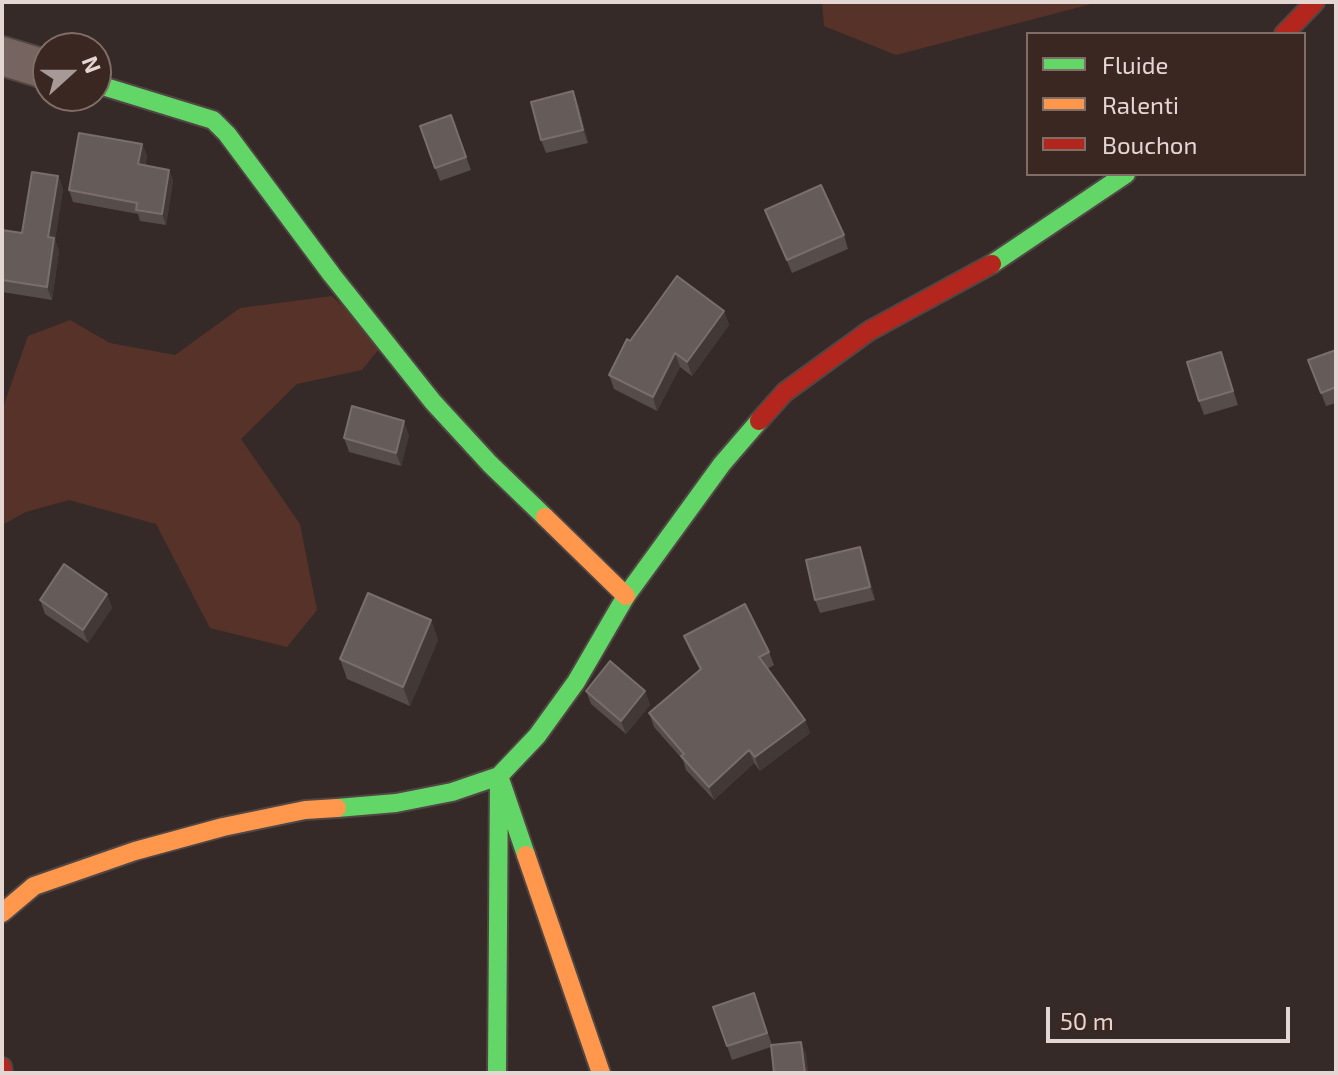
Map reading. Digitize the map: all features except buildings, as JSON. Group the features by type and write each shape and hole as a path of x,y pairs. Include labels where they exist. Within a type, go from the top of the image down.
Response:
{"street":[{"path":"1286,32 1315,2"},
{"path":"2,56 32,65"},
{"path":"112,89 213,120 227,134 332,275 433,402 490,464 626,596"},
{"path":"2,913 34,886 223,827 305,810 396,803 452,792 499,776 537,736 576,682 626,596 722,464 785,392 869,331 1005,257 1123,176"},
{"path":"497,1073 499,776"},
{"path":"499,776 601,1073"},
{"path":"2,1067 3,1073"}],"shaded area":[{"path":"822,2 1099,2 896,55 824,26"},
{"path":"332,296 383,344 362,370 297,384 241,439 300,524 317,610 287,647 210,628 156,524 69,500 26,512 2,525 2,410 28,336 70,320 110,343 175,355 240,308"}],"traffic: fast":[{"path":"112,89 213,120 227,134 332,275 433,402 490,464 545,517"},
{"path":"992,264 1123,176"},
{"path":"337,808 396,803 452,792 499,776 537,736 576,682 626,596 722,464 759,421"},
{"path":"497,1073 499,776 526,855"}],"traffic: slow":[{"path":"545,517 626,596"},
{"path":"2,913 34,886 135,851 223,827 305,810 337,808"},
{"path":"526,855 601,1073"}],"traffic: jam":[{"path":"1286,32 1315,2"},
{"path":"759,421 785,392 869,331 992,264"},
{"path":"2,1067 3,1073"}]}
